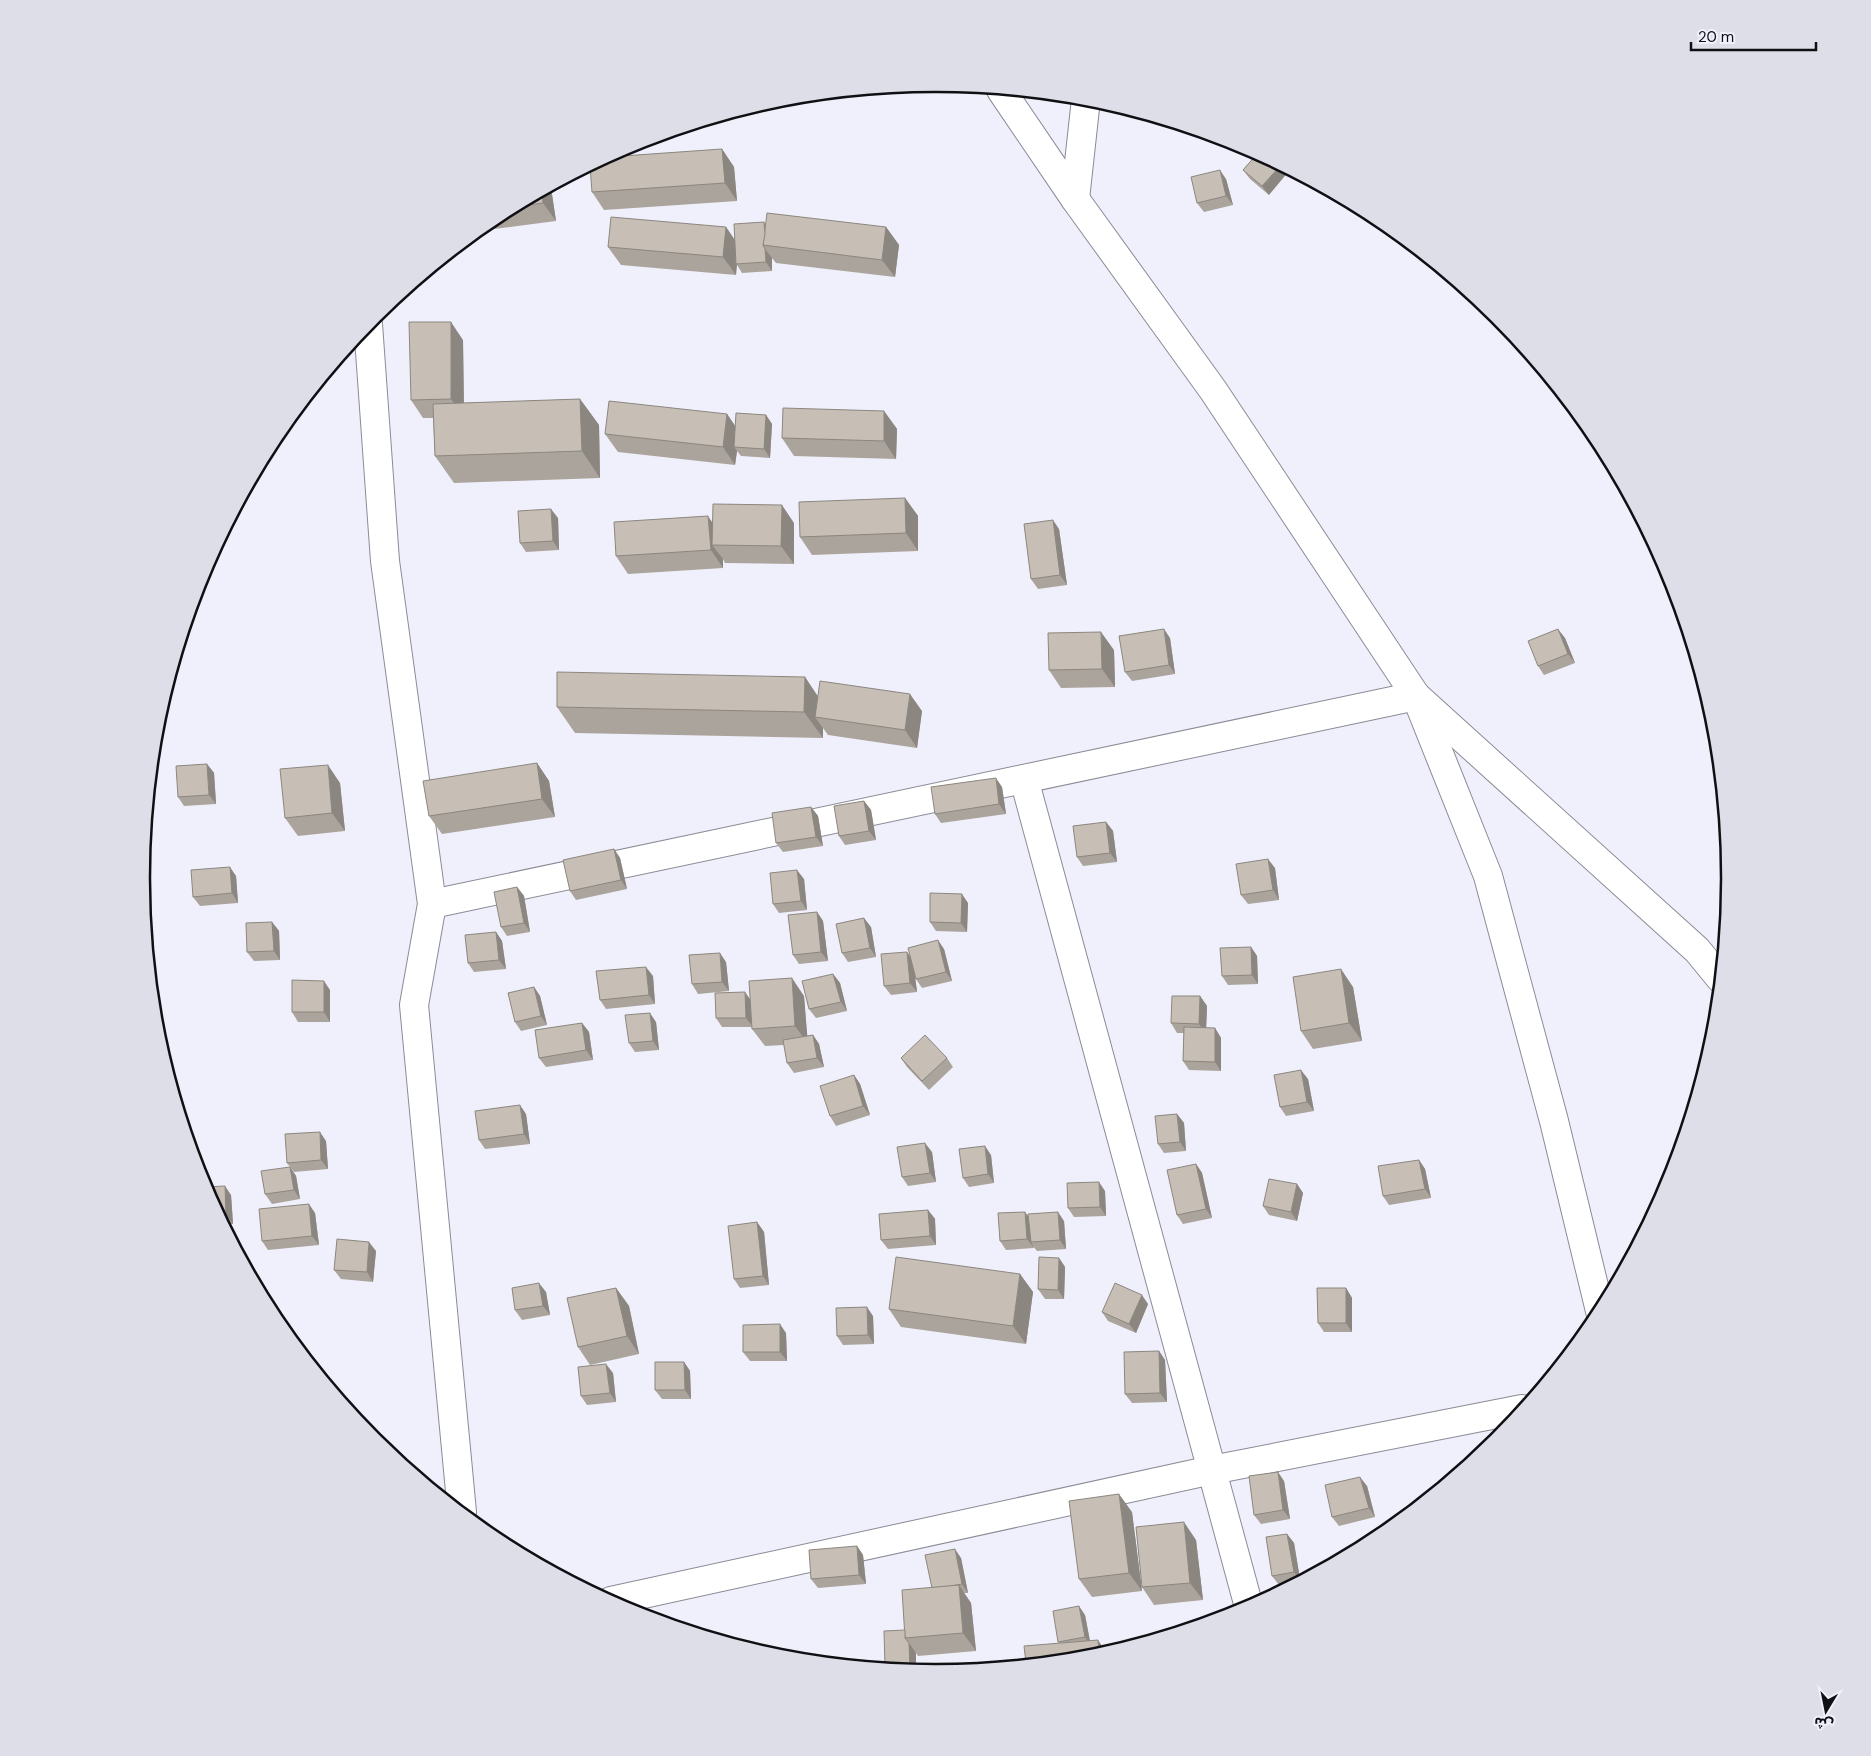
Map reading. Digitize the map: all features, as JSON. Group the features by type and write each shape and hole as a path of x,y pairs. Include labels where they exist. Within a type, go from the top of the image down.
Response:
{"street":[{"path":"1005,96 1075,199 1213,390 1416,696 1488,876 1554,1121 1597,1301"},
{"path":"1075,199 1085,107"},
{"path":"369,335 385,561 432,904 414,1005 461,1504"},
{"path":"432,904 1416,696"},
{"path":"1416,696 1698,950 1715,972"},
{"path":"1024,779 1247,1599"},
{"path":"623,1598 1212,1470 1512,1411"}],"building":[{"path":"722,149 725,183 592,192 591,173 627,156"},
{"path":"1252,160 1276,171 1262,186 1243,170"},
{"path":"1220,170 1226,196 1197,203 1191,177"},
{"path":"543,198 543,203 532,204"},
{"path":"767,213 886,227 882,260 763,245"},
{"path":"611,217 726,227 723,257 608,247"},
{"path":"764,222 765,234 763,245 766,262 736,264 734,224"},
{"path":"409,322 451,322 451,399 411,400"},
{"path":"580,399 582,451 435,456 433,404"},
{"path":"609,401 727,414 723,447 605,434"},
{"path":"783,408 884,411 884,441 782,438"},
{"path":"736,413 766,415 764,449 734,447"},
{"path":"905,498 906,533 800,537 799,502"},
{"path":"713,504 782,505 781,546 712,545"},
{"path":"551,509 553,541 520,543 518,511"},
{"path":"708,516 711,550 616,556 614,522"},
{"path":"1053,520 1060,575 1031,579 1024,524"},
{"path":"1164,629 1169,665 1125,672 1119,636"},
{"path":"1558,629 1568,654 1538,666 1528,641"},
{"path":"1101,632 1102,669 1049,670 1048,633"},
{"path":"557,672 805,677 804,712 557,707"},
{"path":"820,681 910,694 905,730 815,717"},
{"path":"537,763 542,799 429,816 423,781"},
{"path":"207,764 209,795 178,797 176,766"},
{"path":"328,765 332,813 285,818 280,769"},
{"path":"996,778 999,804 935,814 931,787"},
{"path":"864,801 869,831 839,836 834,806"},
{"path":"811,807 816,837 776,843 772,813"},
{"path":"1106,822 1110,853 1077,857 1073,826"},
{"path":"614,849 621,880 570,891 563,860"},
{"path":"1268,859 1273,890 1241,895 1236,864"},
{"path":"230,867 232,893 193,897 191,870"},
{"path":"797,870 801,901 773,904 770,873"},
{"path":"517,887 524,923 501,927 494,892"},
{"path":"930,893 962,894 961,923 930,922"},
{"path":"817,912 821,952 793,955 788,915"},
{"path":"864,918 870,948 842,953 836,924"},
{"path":"272,922 274,951 247,952 246,923"},
{"path":"496,932 499,960 468,963 465,935"},
{"path":"938,940 946,972 916,979 908,948"},
{"path":"1251,947 1252,975 1222,976 1220,948"},
{"path":"907,952 910,983 884,986 881,954"},
{"path":"720,953 722,982 692,984 689,955"},
{"path":"646,967 649,995 600,1000 596,971"},
{"path":"1341,969 1349,1023 1301,1031 1293,977"},
{"path":"833,974 841,1002 809,1009 802,981"},
{"path":"792,978 795,1026 752,1029 749,981"},
{"path":"292,980 324,981 324,1012 292,1012"},
{"path":"534,987 541,1016 515,1022 508,993"},
{"path":"745,992 746,1018 716,1018 715,993"},
{"path":"1172,996 1200,996 1199,1024 1171,1023"},
{"path":"650,1013 653,1041 629,1043 625,1015"},
{"path":"582,1023 586,1050 539,1058 535,1030"},
{"path":"1184,1027 1215,1028 1215,1062 1183,1061"},
{"path":"813,1035 817,1058 787,1063 783,1040"},
{"path":"925,1035 947,1058 922,1081 901,1058"},
{"path":"1301,1070 1307,1102 1280,1107 1274,1075"},
{"path":"854,1075 863,1106 830,1116 820,1086"},
{"path":"520,1105 524,1134 479,1140 475,1111"},
{"path":"1177,1114 1180,1142 1158,1144 1155,1116"},
{"path":"320,1132 321,1160 287,1163 285,1134"},
{"path":"925,1143 930,1173 902,1177 897,1147"},
{"path":"985,1146 988,1174 963,1178 959,1149"},
{"path":"1419,1160 1425,1189 1383,1196 1378,1166"},
{"path":"1196,1164 1206,1209 1177,1215 1167,1170"},
{"path":"290,1167 294,1190 265,1194 261,1171"},
{"path":"1269,1179 1297,1184 1291,1212 1263,1206"},
{"path":"1099,1182 1100,1207 1068,1208 1067,1183"},
{"path":"225,1186 226,1214 213,1187"},
{"path":"309,1204 312,1236 262,1241 259,1209"},
{"path":"928,1210 930,1236 881,1240 879,1214"},
{"path":"1025,1212 1027,1239 1000,1241 998,1213"},
{"path":"1058,1212 1060,1240 1031,1242 1028,1214"},
{"path":"757,1222 763,1276 734,1279 728,1226"},
{"path":"337,1239 369,1242 367,1272 334,1270"},
{"path":"896,1257 1020,1274 1013,1326 889,1309"},
{"path":"1039,1257 1059,1258 1058,1290 1038,1289"},
{"path":"539,1283 543,1306 515,1310 512,1288"},
{"path":"1115,1283 1142,1295 1129,1324 1102,1312"},
{"path":"616,1288 627,1336 578,1347 567,1298"},
{"path":"1317,1288 1346,1288 1346,1323 1318,1323"},
{"path":"867,1307 868,1335 837,1336 836,1308"},
{"path":"780,1324 780,1352 743,1352 743,1325"},
{"path":"1159,1351 1160,1393 1125,1394 1124,1352"},
{"path":"655,1362 684,1362 685,1390 655,1390"},
{"path":"606,1364 610,1393 581,1396 578,1367"},
{"path":"1278,1472 1283,1510 1254,1515 1249,1476"},
{"path":"1360,1477 1369,1508 1332,1517 1325,1485"},
{"path":"1119,1494 1129,1573 1079,1579 1069,1501"},
{"path":"1184,1522 1190,1583 1142,1587 1136,1527"},
{"path":"1287,1534 1294,1572 1272,1576 1266,1537"},
{"path":"857,1546 859,1575 811,1579 809,1550"},
{"path":"955,1549 962,1584 932,1588 925,1555"},
{"path":"959,1585 963,1633 905,1638 902,1590"},
{"path":"1079,1606 1085,1637 1058,1642 1053,1611"},
{"path":"905,1630 905,1638 909,1643 910,1663 885,1662 884,1631"},
{"path":"1098,1640 1098,1646 1025,1658 1024,1646"}]}
